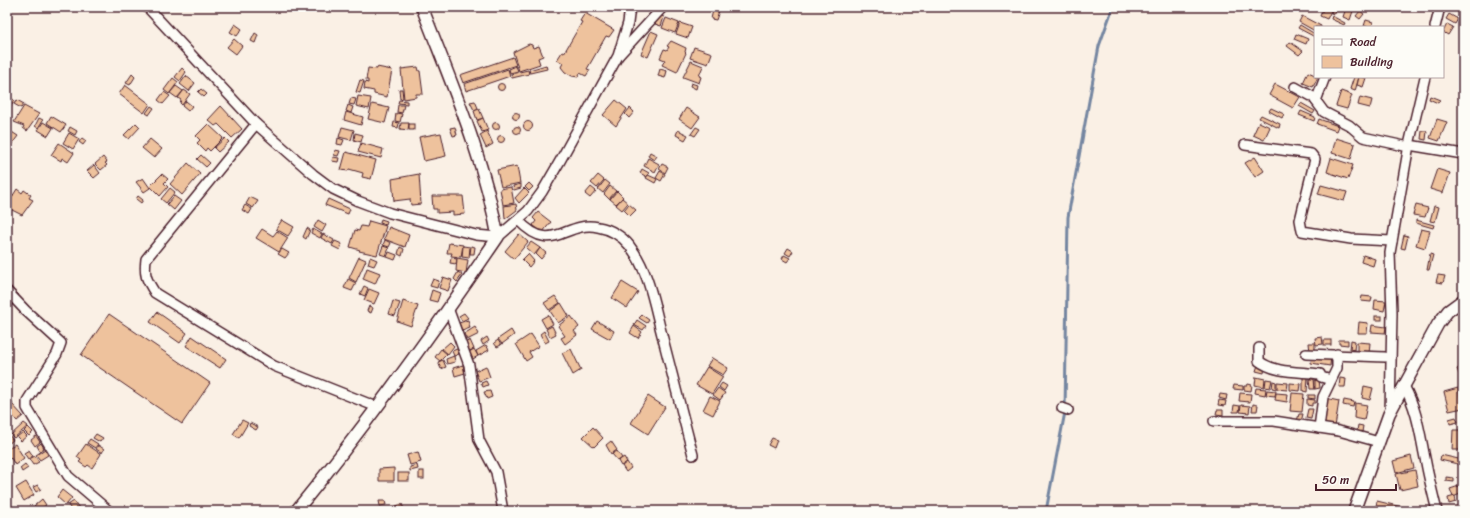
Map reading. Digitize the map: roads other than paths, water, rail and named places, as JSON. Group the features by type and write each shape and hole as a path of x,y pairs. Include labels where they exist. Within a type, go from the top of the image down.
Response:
{"street":[{"path":"147,7 256,124 313,174 333,189 358,201 390,213 476,235 498,237"},
{"path":"422,7 481,162 498,237"},
{"path":"296,511 377,407 464,287 498,237 528,211 542,192 618,56 628,22 630,7"},
{"path":"618,56 663,7"},
{"path":"1435,26 1436,8"},
{"path":"1316,101 1325,78"},
{"path":"1390,414 1392,313 1390,253 1409,146 1425,78"},
{"path":"1295,87 1308,94 1316,101 1324,112 1349,125 1363,137 1463,154"},
{"path":"256,124 146,259 144,275 154,293 274,366 377,407"},
{"path":"1245,145 1311,154 1315,159 1300,220 1302,231 1351,239 1392,241"},
{"path":"518,220 527,230 541,236 556,237 587,226 598,226 612,231 629,245 639,262 653,295 693,455"},
{"path":"7,291 26,311 61,343 58,354 27,401 27,408 68,476 108,511"},
{"path":"1354,511 1390,414 1404,386 1438,324 1448,311 1462,303"},
{"path":"448,308 469,365 479,440 496,472 504,511"},
{"path":"1259,348 1259,361 1264,365 1276,369 1320,374 1321,377 1331,380"},
{"path":"1306,354 1385,357"},
{"path":"1319,428 1323,397 1337,368 1337,354"},
{"path":"1404,386 1413,402 1417,417 1437,511"},
{"path":"1214,421 1268,420 1319,428 1379,442"}],"waterway":[{"path":"1046,511 1065,412 1068,217 1099,46 1113,7"}]}
